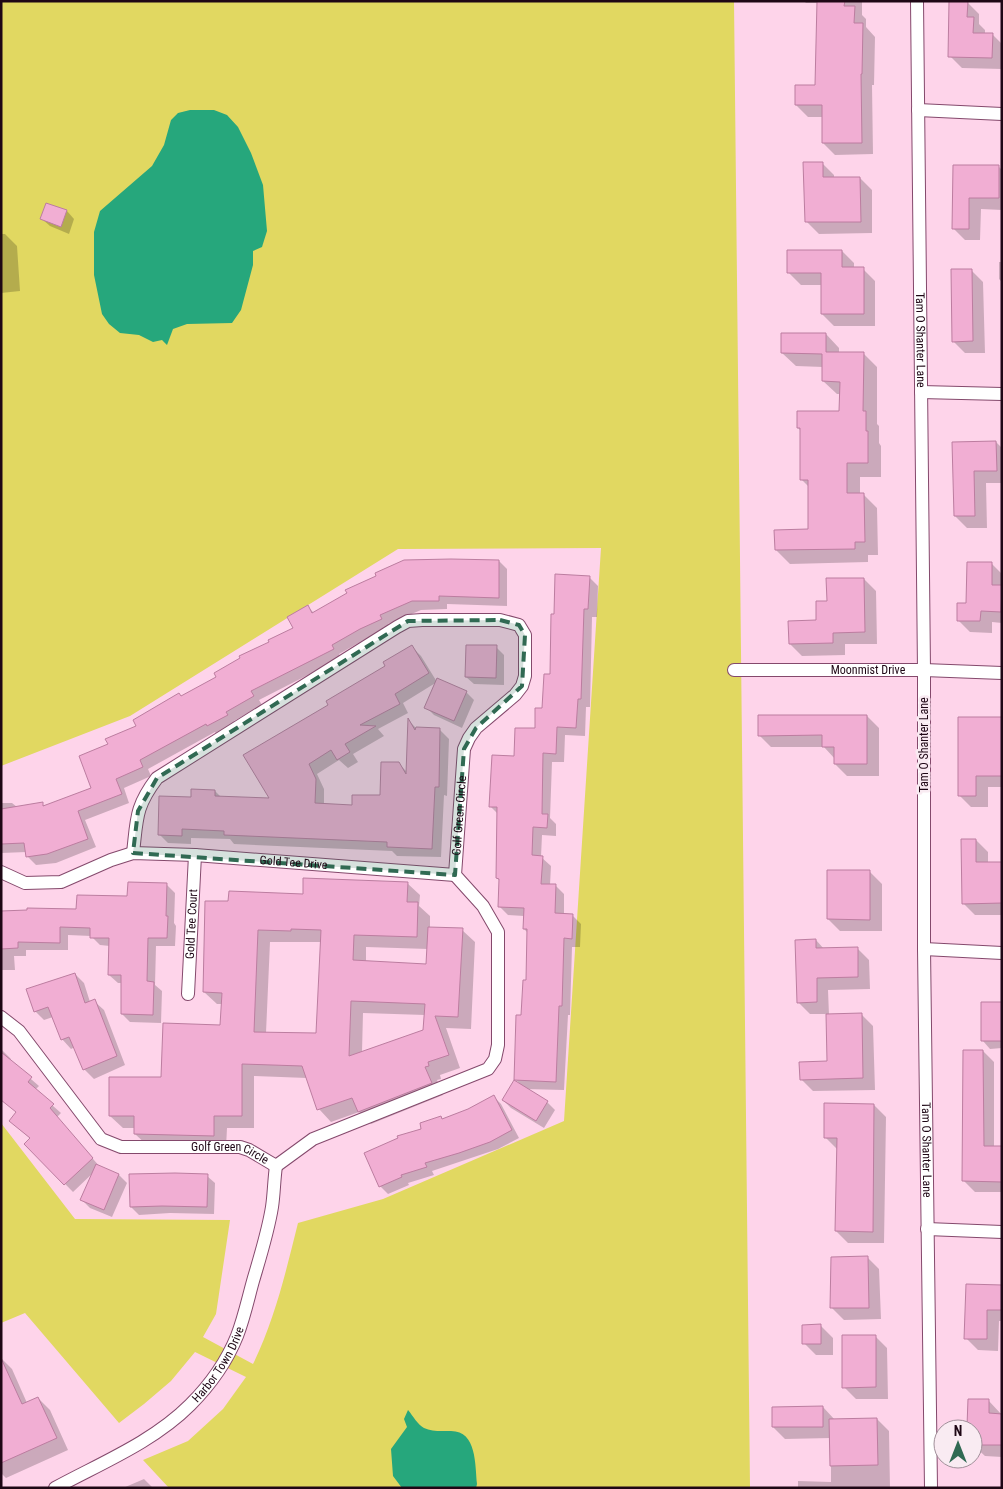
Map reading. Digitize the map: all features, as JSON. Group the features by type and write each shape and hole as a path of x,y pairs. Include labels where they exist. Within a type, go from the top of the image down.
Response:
{"street":[{"name":"Tam O Shanter Lane","path":"917,1 924,670 924,949 931,1488"},
{"path":"918,110 1002,114"},
{"path":"921,392 1002,394"},
{"name":"Golf Green Circle","path":"1,1017 19,1031 101,1139 121,1147 240,1147 249,1150 276,1166 312,1139 488,1069 496,1059 498,1046 498,932 483,906 455,875 464,749 476,728 516,695 522,686 525,676 525,635 519,625 500,620 408,621 157,778 146,793 138,811 133,853"},
{"name":"Moonmist Drive","path":"734,670 1002,672"},
{"path":"1,872 25,883 61,882 111,860 133,853"},
{"name":"Gold Tee Drive","path":"133,853 195,855 455,875"},
{"name":"Gold Tee Court","path":"188,994 195,855"},
{"path":"924,949 1002,953"},
{"name":"Harbor Town Drive","path":"55,1488 165,1426 190,1405 206,1387 237,1337 261,1255 272,1208 276,1166"},
{"path":"927,1229 1002,1232"}],"highlighted area":[{"path":"500,620 519,625 525,635 522,686 476,728 464,749 455,875 133,853 138,811 157,778 408,621"}],"shaded area":[{"path":"1,1 734,1 750,1488 169,1488 143,1460 188,1441 223,1409 246,1377 195,1352 171,1381 119,1423 25,1313 1,1323 1,1123 75,1219 230,1220 216,1314 203,1337 253,1364 274,1312 298,1223 383,1199 564,1121 601,548 398,549 130,716 1,766"},
{"path":"190,110 214,110 227,115 238,127 251,153 263,185 267,231 262,247 253,251 253,265 241,310 232,323 187,324 173,329 167,345 162,340 153,342 139,335 120,333 109,324 102,314 94,275 94,232 100,211 152,166 164,145 171,120 178,113"},
{"path":"408,1410 424,1428 434,1431 460,1432 466,1437 473,1450 475,1459 476,1488 402,1488 393,1476 391,1449 407,1427 404,1419"}],"building":[{"path":"817,1 845,1 844,6 855,6 854,23 863,23 861,74 862,143 822,143 822,105 795,105 795,85 815,85"},
{"path":"949,1 968,1 967,17 974,17 973,33 993,33 992,58 948,57"},
{"path":"803,162 823,162 823,177 860,177 861,222 805,222"},
{"path":"953,165 999,165 999,198 969,198 969,229 952,229"},
{"path":"46,203 67,210 61,227 40,219"},
{"path":"787,250 842,250 842,267 864,267 864,314 821,314 821,273 787,273"},
{"path":"951,269 972,269 973,341 952,342"},
{"path":"781,333 826,333 826,352 864,352 863,411 866,411 866,431 868,431 868,463 847,463 847,493 864,493 865,542 855,542 855,549 775,550 774,530 808,529 808,480 800,480 800,428 797,428 797,411 839,411 840,382 822,381 822,354 781,353"},
{"path":"996,441 997,471 974,471 975,516 954,516 952,442"},
{"path":"404,560 499,560 499,598 439,596 439,601 412,601 380,615 382,619 332,645 334,649 251,691 254,696 226,712 228,715 207,726 206,724 140,760 143,767 116,779 122,794 78,811 88,839 47,854 26,857 24,843 1,844 1,809 43,802 43,806 91,788 79,756 108,744 105,739 136,726 133,720 179,693 181,696 216,677 214,673 240,658 239,656 293,628 287,617 308,605 312,613 347,593 345,590 376,576 375,573"},
{"path":"967,562 992,562 992,585 1002,585 1001,612 981,611 980,621 957,621 957,603 966,603"},
{"path":"555,574 590,576 588,609 584,609 581,699 578,699 576,728 557,727 556,754 543,753 542,814 548,814 547,828 533,827 532,855 543,856 541,884 556,884 555,913 573,914 572,939 564,938 562,1006 559,1006 556,1082 514,1080 516,1015 521,1015 523,980 526,980 527,929 523,929 524,908 498,907 499,879 496,878 497,807 489,807 492,755 514,756 515,728 535,728 535,708 542,708 544,674 550,674 551,614 554,614"},
{"path":"826,578 864,578 865,632 833,633 833,643 789,644 788,621 816,620 816,601 827,601"},
{"path":"412,645 429,673 395,694 400,704 360,725 376,726 345,744 350,752 337,760 331,750 309,764 316,779 315,803 352,805 352,795 380,795 381,762 399,762 406,774 408,718 415,730 416,727 440,728 439,787 435,787 432,849 387,847 387,842 224,835 224,831 182,829 182,836 158,835 159,796 191,797 191,789 215,790 215,796 269,798 243,755 328,705 326,701 385,666 383,662"},
{"path":"466,645 497,645 496,678 465,677"},
{"path":"437,678 467,691 454,721 424,708"},
{"path":"758,715 867,715 867,764 834,764 834,747 822,747 822,735 758,736"},
{"path":"958,717 1002,717 1002,776 976,776 976,796 958,796"},
{"path":"961,839 976,839 976,862 1002,862 1002,903 962,904"},
{"path":"827,870 870,870 870,920 827,919"},
{"path":"303,878 408,882 407,902 418,902 417,937 354,935 353,960 426,964 428,927 463,928 458,1017 435,1016 449,1055 428,1062 429,1066 425,1067 432,1083 358,1112 352,1098 317,1110 302,1066 242,1064 242,1116 214,1116 214,1136 134,1134 134,1116 109,1116 109,1077 161,1077 163,1023 220,1025 222,993 203,992 205,901 228,901 229,891 303,894","holes":["291,929 321,930 316,1033 254,1032 258,930 291,931","351,1001 425,1004 423,1030 349,1056"]},
{"path":"128,882 167,883 167,938 148,938 147,981 154,982 153,1015 121,1014 121,975 108,975 109,938 90,938 90,928 60,927 60,943 18,942 18,948 1,949 1,911 27,910 27,908 76,909 77,895 127,896"},
{"path":"816,939 816,948 858,947 858,977 817,978 817,1002 797,1003 795,940"},
{"path":"75,973 85,1003 95,999 117,1056 83,1070 69,1037 61,1040 48,1007 34,1012 26,989"},
{"path":"981,1002 1002,1002 1002,1041 981,1041"},
{"path":"862,1013 863,1078 800,1080 799,1062 827,1061 826,1014"},
{"path":"963,1050 983,1050 984,1146 1002,1146 1002,1182 962,1181"},
{"path":"1,1052 32,1077 28,1082 54,1104 50,1108 93,1158 64,1185 24,1144 30,1138 9,1121 16,1112 1,1100"},
{"path":"514,1080 548,1101 536,1121 502,1100"},
{"path":"494,1095 512,1130 490,1142 425,1163 427,1167 401,1175 402,1177 379,1187 364,1153 398,1138 397,1136 421,1129 420,1123 441,1116 442,1119 468,1109"},
{"path":"824,1103 874,1104 873,1232 835,1231 837,1138 824,1138"},
{"path":"96,1164 119,1174 104,1210 80,1200"},
{"path":"129,1174 208,1174 207,1207 130,1207"},
{"path":"868,1256 869,1308 830,1308 831,1257"},
{"path":"966,1284 1002,1285 1002,1310 987,1310 987,1339 964,1339"},
{"path":"821,1324 821,1344 802,1344 802,1325"},
{"path":"842,1335 876,1335 876,1387 842,1388"},
{"path":"1,1358 22,1404 38,1397 57,1438 1,1463"},
{"path":"968,1399 989,1399 989,1413 1002,1414 1002,1445 983,1445 983,1419 967,1419"},
{"path":"823,1406 823,1427 772,1427 772,1407"},
{"path":"877,1418 878,1465 830,1466 829,1419"}]}
